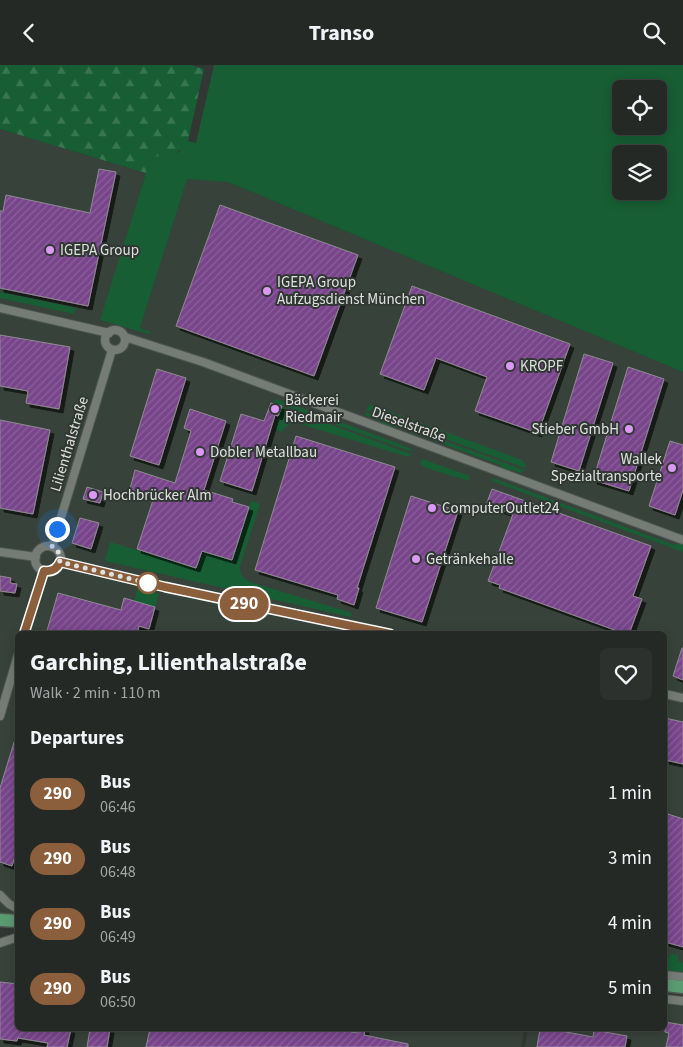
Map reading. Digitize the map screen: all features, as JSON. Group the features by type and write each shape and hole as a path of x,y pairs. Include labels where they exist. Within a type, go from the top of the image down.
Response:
{"main road":[{"path":"0,919 15,921"},
{"path":"667,985 683,987"}],"street":[{"path":"0,308 109,333 117,331 125,337 124,346 119,350 112,350 107,347 105,341 109,333"},
{"name":"Dieselstraße","path":"125,337 203,362 683,540"},
{"name":"Lilienthalstraße","path":"52,547 112,350"},
{"path":"52,547 58,551 59,566 52,571 44,571 38,567 36,557 41,548 52,547"},
{"path":"0,552 36,557"},
{"path":"60,562 165,587 376,631"},
{"path":"25,631 44,571"},
{"path":"0,716 15,665"},
{"path":"667,694 683,698"},
{"path":"0,895 15,907"},
{"path":"0,943 15,938"},
{"path":"667,975 683,977"},
{"path":"667,999 683,1001"}],"shaded area":[{"path":"0,129 146,173 101,320 150,332 140,328 187,178 228,182 683,372 683,987 667,985 667,631 15,631 15,922 0,920"},
{"path":"15,940 15,1031 524,1031 521,1047 0,1047 0,947"},
{"path":"667,1004 683,1005 683,1047 525,1047 528,1031 667,1031"}],"green space":[{"path":"0,65 190,65 204,69 188,141 178,152 153,157 146,173 0,129"},
{"path":"214,65 683,65 683,372 228,182 187,179 140,328 151,332 149,334 100,320 146,173 153,157 179,152 188,141 196,143"},
{"path":"0,292 76,308 74,314 0,298"},
{"path":"276,399 319,414 323,413 331,416 332,419 410,448 412,452 273,402"},
{"path":"369,404 522,460 526,465 525,468 367,410"},
{"path":"282,407 411,454 408,457 297,423 288,425 282,432 275,429"},
{"path":"366,412 524,470 521,473 512,470 508,471 502,469 500,465 394,426 390,428 383,425 382,422 365,415"},
{"path":"422,459 470,476 469,481 426,468 420,464"},
{"path":"493,478 674,545 678,543 683,545 683,552 492,481"},
{"path":"251,501 260,504 240,566 243,577 253,583 352,613 351,617 105,561 110,542 196,568 202,551 249,507"},
{"path":"138,589 159,594 155,607 134,601"},
{"path":"670,953 679,956 678,961 683,963 683,972 667,970 667,958 669,958"}],"building":[{"name":"IGEPA Group","path":"99,169 116,172 88,306 0,288 0,211 3,211 6,195 90,213"},
{"name":"IGEPA Group Aufzugsdienst München","path":"220,205 358,255 314,376 176,326"},
{"name":"KROPF","path":"412,286 570,344 538,433 475,411 487,377 436,358 424,390 380,374"},
{"path":"0,335 70,347 59,409 26,403 28,391 0,386"},
{"path":"584,354 613,363 579,471 551,462"},
{"name":"Stieber GmbH","path":"628,367 664,379 629,491 593,480"},
{"path":"157,369 186,378 159,465 130,456"},
{"path":"271,403 282,406 278,416 275,415 252,491 220,481 241,414 264,421"},
{"path":"190,409 226,421 204,490 233,499 232,502 249,507 232,560 202,551 196,568 137,549 154,497 130,489 135,470 175,483 191,431 184,428"},
{"path":"0,420 50,430 33,514 0,508"},
{"path":"296,436 395,467 357,588 359,588 354,605 337,599 338,595 255,570"},
{"name":"Wallek Spezialtransporte","path":"670,441 683,445 683,490 675,515 649,506"},
{"name":"Hochbrücker Alm","path":"87,487 103,492 100,503 83,499"},
{"path":"492,489 651,546 633,596 642,599 630,631 617,631 499,588 500,585 488,581 513,514 486,505"},
{"name":"Getränkehalle","path":"411,496 458,511 422,622 376,608"},
{"path":"80,518 99,523 91,549 72,543"},
{"path":"0,576 11,578 10,583 17,584 15,593 0,591"},
{"path":"58,593 121,610 124,598 155,607 149,629 139,626 138,631 47,631"},
{"path":"683,648 683,680 673,676"},
{"path":"667,718 683,722 683,764 667,760"},
{"path":"15,739 15,856 12,866 0,862 0,788"},
{"path":"667,814 683,819 683,947 667,943"},
{"path":"0,982 15,984 15,1031 71,1031 67,1047 47,1047 48,1043 18,1038 17,1041 0,1039"},
{"path":"667,1022 683,1025 683,1047 666,1047 669,1033 665,1032 667,1031"},
{"path":"90,1031 110,1031 107,1047 87,1047"},
{"path":"150,1031 346,1031 357,1033 358,1031 365,1031 364,1035 408,1044 408,1047 146,1047"},
{"path":"540,1031 561,1031 593,1037 594,1031 600,1031 627,1036 625,1047 537,1047"}],"bus line":[{"name":"290","path":"25,631 44,571 56,569 60,562 165,587 376,631"}],"place":[{"name":"IGEPA Group","path":"50,250"},
{"name":"IGEPA Group Aufzugsdienst München","path":"267,291"},
{"name":"KROPF","path":"510,366"},
{"name":"Bäckerei Riedmair","path":"275,409"},
{"name":"Stieber GmbH","path":"629,429"},
{"name":"Dobler Metallbau","path":"200,452"},
{"name":"Wallek Spezialtransporte","path":"672,468"},
{"name":"Hochbrücker Alm","path":"93,495"},
{"name":"ComputerOutlet24","path":"432,508"},
{"name":"Getränkehalle","path":"416,559"}],"route":[{"path":"57,529 52,547 60,554 60,562 148,583"}]}
